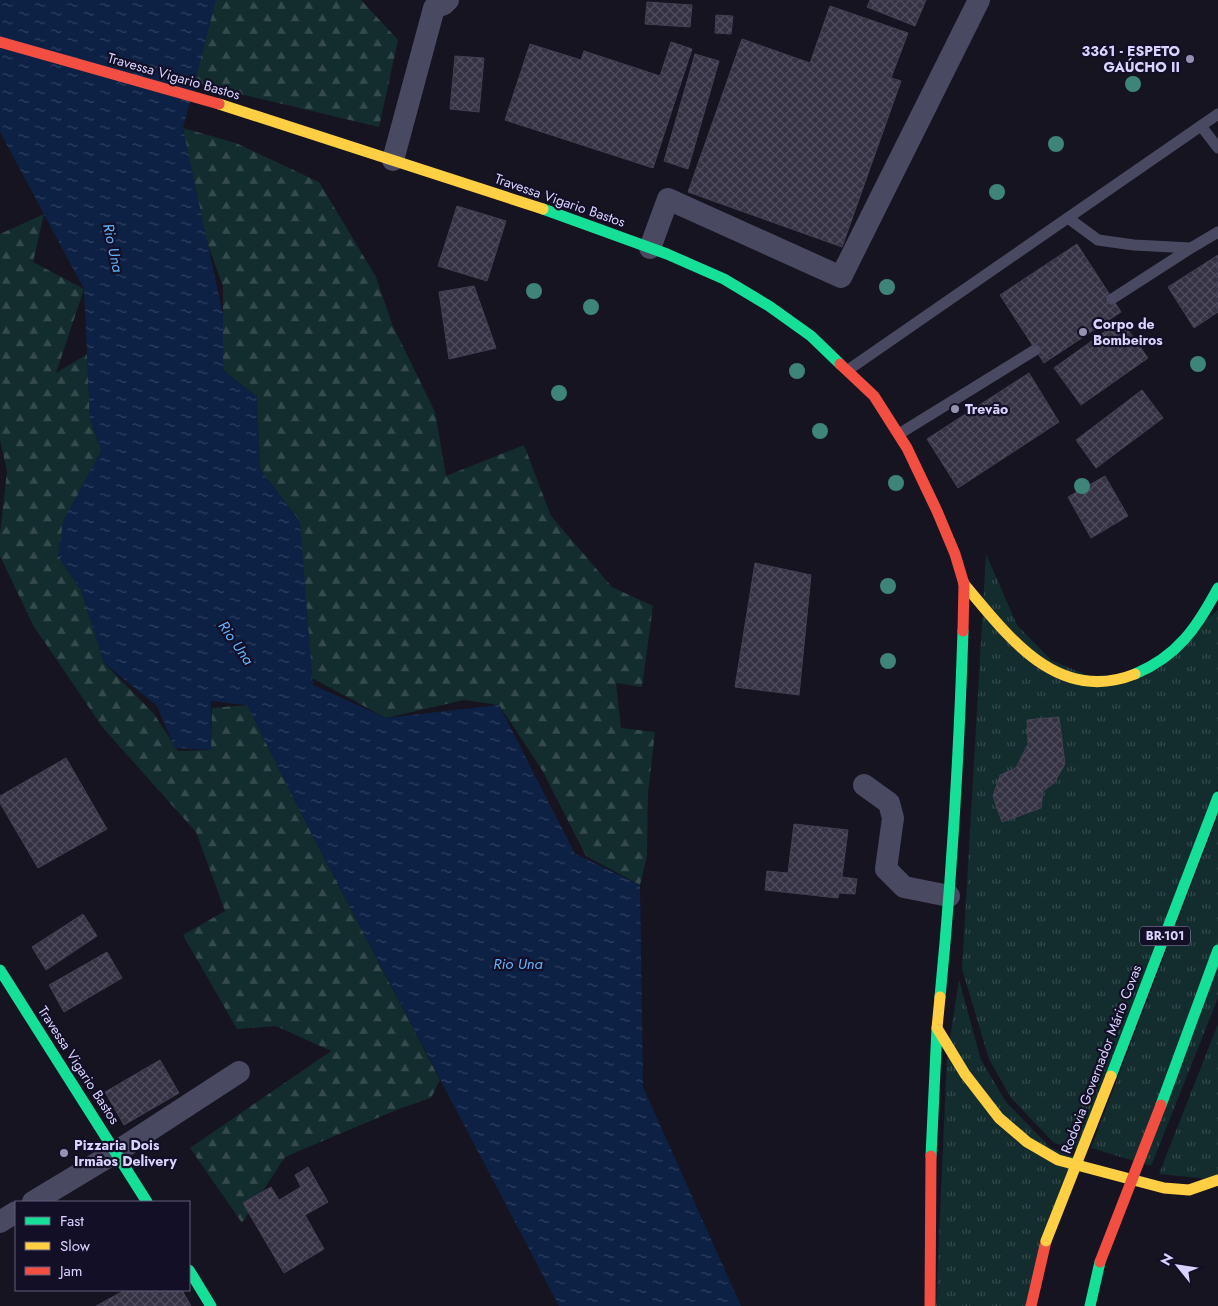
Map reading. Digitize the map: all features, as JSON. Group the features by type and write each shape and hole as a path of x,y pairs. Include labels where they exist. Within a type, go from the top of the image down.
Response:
{"main road":[{"name":"Travessa Vigario Bastos","path":"0,42 209,101 560,214 650,248 724,279 769,306 811,336 874,396 907,448 937,511 955,554 964,584"},
{"path":"964,584 1035,660 1056,674 1103,682 1127,676 1153,666 1175,651 1200,620 1218,588"},
{"path":"930,1306 931,1154 937,1028 949,896 961,691 964,584"},
{"name":"Rodovia Governador Mário Covas","path":"1031,1306 1046,1241 1218,797"},
{"path":"1090,1306 1100,1262 1216,960 1218,950"},
{"name":"Travessa Vigario Bastos","path":"0,970 146,1201"},
{"path":"937,1028 965,1074 999,1118 1027,1142 1058,1160 1164,1188 1188,1190 1218,1180"},
{"path":"190,1272 211,1306"}],"street":[{"path":"393,160 434,8 448,0"},
{"path":"650,248 668,199 841,277 978,0"},
{"path":"864,785 889,803 894,818 886,869 904,887 949,896"},
{"path":"35,1201 116,1152 239,1072"},
{"path":"0,1222 15,1213"}],"lane":[{"path":"848,370 1218,114"},
{"path":"1201,126 1218,148"},
{"path":"1068,218 1098,240 1134,245 1191,248"},
{"path":"1112,299 1218,232"},
{"path":"899,434 1035,350"}],"green space":[{"path":"209,0 361,0 398,40 379,127 190,82"},
{"path":"183,128 236,143 319,182 376,277 392,324 435,412 446,476 524,445 551,516 612,587 653,606 642,687 616,683 621,728 655,732 648,793 647,856 640,885 586,856 542,770 499,705 464,700 386,718 310,677 300,522 260,469 257,397 223,370 223,287 194,205"},
{"path":"44,214 33,262 84,289 56,373 87,354 90,418 101,451 58,556 81,590 104,663 154,714 178,751 211,750 212,708 247,705 307,825 440,1080 431,1098 401,1108 285,1157 242,1223 190,1148 331,1051 276,1026 237,1029 183,935 225,911 196,832 103,728 33,625 0,556 0,534 7,471 0,440 0,234"},
{"path":"986,554 1017,625 1051,660 1089,676 1132,675 1218,610 1218,787 1079,1150 1054,1143 1011,1098 989,1059 962,969"},
{"path":"1218,815 1218,998 1151,1166 1091,1148"},
{"path":"959,980 981,1060 1006,1102 1051,1148 1076,1157 1028,1306 936,1306 947,1057"},
{"path":"1218,1024 1218,1180 1159,1174"}],"water":[{"name":"Rio Una","path":"0,0 216,0 183,128 223,315 223,370 257,397 260,469 300,522 313,685 386,718 499,705 575,854 640,885 643,1087 741,1306 559,1306 307,825 247,705 211,701 211,750 175,748 157,706 104,663 81,590 58,556 63,521 101,451 90,418 84,289 0,132"}],"building":[{"path":"870,0 926,0 915,26 867,7"},
{"path":"647,2 692,5 690,27 645,24"},
{"path":"830,6 908,33 891,78 901,81 842,247 688,192 742,39 810,63"},
{"path":"716,15 733,16 731,34 715,33"},
{"path":"671,42 692,49 653,168 505,120 530,44 581,60 584,51 660,76"},
{"path":"695,54 719,61 688,169 664,161"},
{"path":"455,56 484,58 479,112 450,109"},
{"path":"457,206 506,221 487,281 438,266"},
{"path":"1077,244 1121,312 1044,363 1000,295"},
{"path":"1218,255 1218,312 1194,328 1168,287"},
{"path":"474,286 496,348 449,359 439,292"},
{"path":"1121,320 1148,358 1081,405 1054,368"},
{"path":"1029,373 1059,422 958,488 927,439"},
{"path":"1142,390 1163,418 1096,468 1076,440"},
{"path":"1105,476 1128,516 1091,538 1068,497"},
{"path":"755,563 811,575 799,695 735,687"},
{"path":"1059,717 1065,764 1054,783 1043,791 1041,808 1002,822 993,796 1000,775 1016,768 1028,744 1027,720"},
{"path":"66,758 107,829 38,868 0,803 0,796"},
{"path":"794,824 848,830 842,877 857,879 855,894 839,893 838,898 765,890 767,871 788,873"},
{"path":"83,914 97,936 46,970 32,947"},
{"path":"107,952 122,978 64,1012 49,985"},
{"path":"160,1060 179,1093 124,1125 105,1092"},
{"path":"308,1167 328,1202 305,1215 324,1249 284,1273 243,1203 271,1187 279,1200 301,1187 295,1175"},
{"path":"123,1291 183,1291 191,1306 96,1306"}],"traffic: fast":[{"path":"543,209 667,254 724,279 769,306 811,336 840,364"},
{"path":"1135,674 1163,658 1185,639 1194,628 1218,588"},
{"path":"940,997 954,814 963,631"},
{"path":"1111,1076 1218,797"},
{"path":"1161,1105 1218,950"},
{"path":"0,970 146,1201"},
{"path":"931,1156 937,1028"},
{"path":"1090,1306 1100,1262"},
{"path":"190,1272 211,1306"}],"traffic: slow":[{"path":"219,104 543,209"},
{"path":"964,584 1017,644 1037,660 1058,673 1082,680 1107,681 1135,674"},
{"path":"940,997 937,1028 965,1074 999,1118 1027,1142 1058,1160 1164,1188 1189,1190 1218,1180"},
{"path":"1046,1241 1111,1076"}],"traffic: jam":[{"path":"0,42 219,104"},
{"path":"840,364 874,396 907,448 937,511 955,554 964,584 963,631"},
{"path":"1100,1262 1161,1105"},
{"path":"930,1306 931,1156"},
{"path":"1031,1306 1046,1241"}],"place":[{"name":"3361 - ESPETO GAÚCHO II","path":"1190,59"},
{"name":"Corpo de Bombeiros","path":"1083,332"},
{"name":"Trevão","path":"955,409"},
{"name":"Pizzaria Dois Irmãos Delivery","path":"64,1153"}]}
